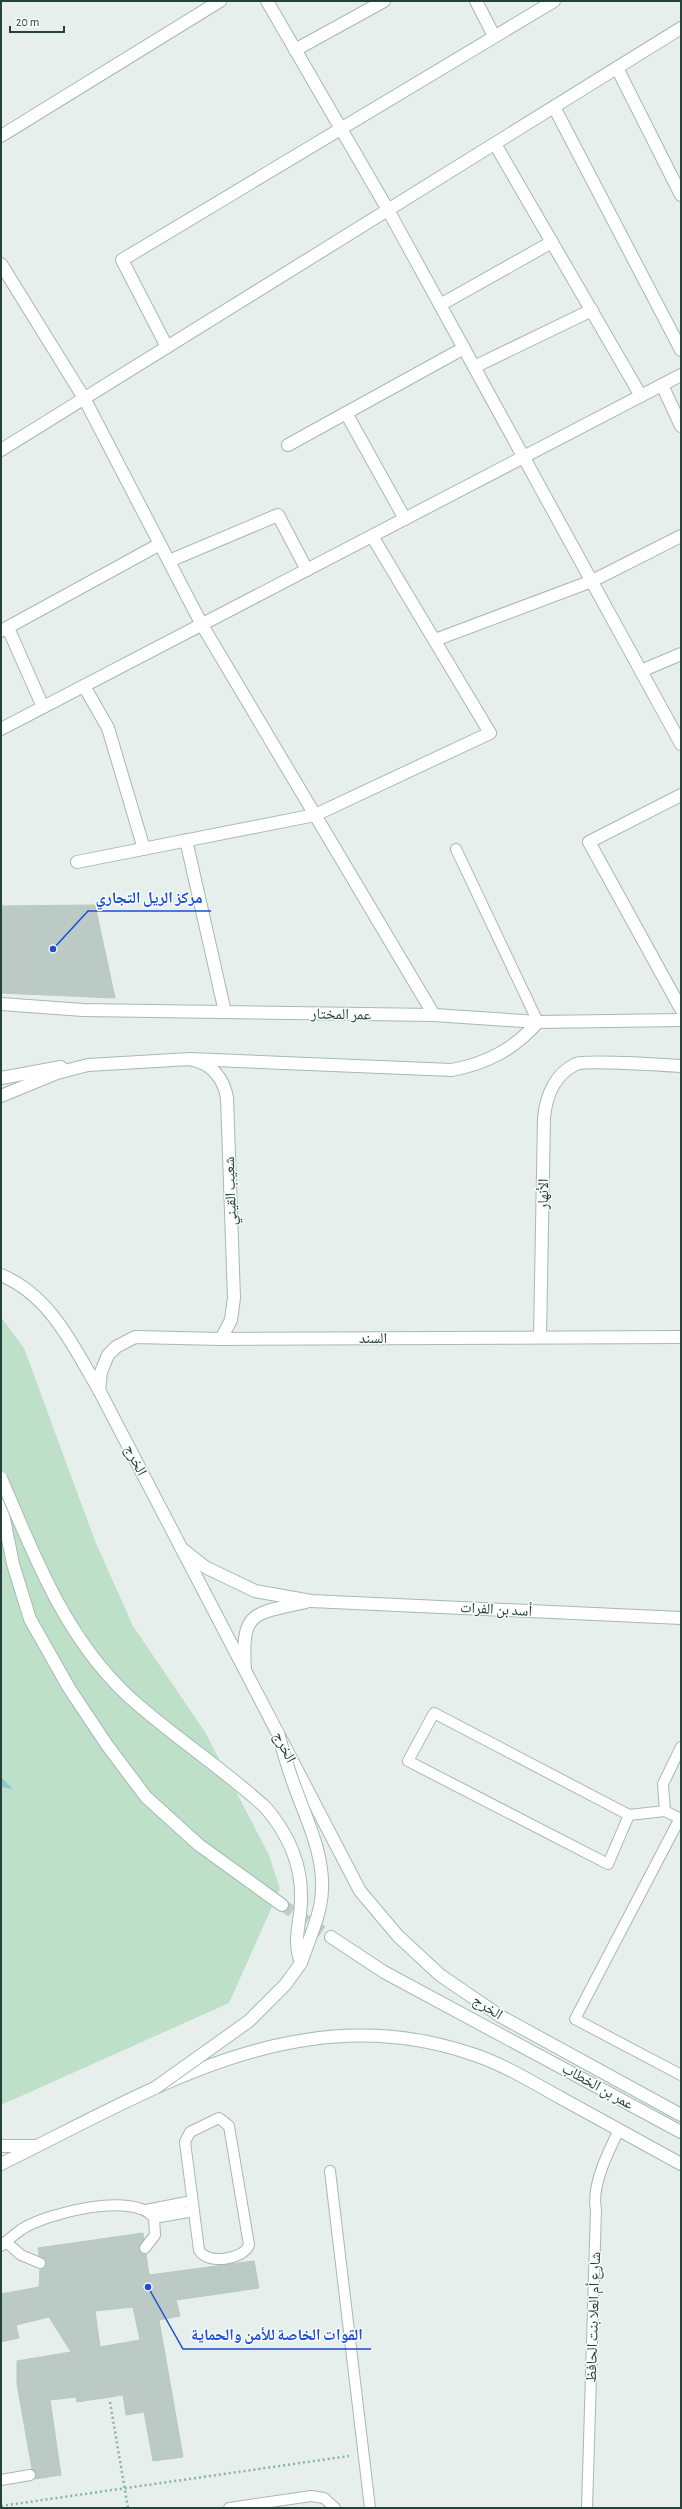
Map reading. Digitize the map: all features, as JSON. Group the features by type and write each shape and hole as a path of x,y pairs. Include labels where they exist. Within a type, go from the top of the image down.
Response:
{"street":[{"path":"1,136 220,1"},
{"path":"267,1 388,210 641,671 678,730 681,744"},
{"path":"295,50 384,1"},
{"path":"476,1 494,36"},
{"path":"167,347 122,260 340,127 554,1"},
{"path":"1,450 681,28"},
{"path":"617,68 677,177 681,195"},
{"path":"554,108 681,350"},
{"path":"495,144 641,396"},
{"path":"440,305 552,242"},
{"path":"1,264 84,398 202,625 434,1015"},
{"path":"474,367 592,310"},
{"path":"288,445 464,348"},
{"path":"1,729 681,375"},
{"path":"662,385 681,426"},
{"path":"346,413 405,519"},
{"path":"169,561 278,515 307,570"},
{"path":"77,862 315,815 490,733 372,536"},
{"path":"435,640 592,581 681,536"},
{"path":"43,707 4,630 160,544"},
{"path":"641,671 681,654"},
{"path":"84,686 108,728 144,849"},
{"path":"681,795 589,842 681,1009"},
{"path":"186,840 225,1012"},
{"name":"عمر المختار","path":"1,1004 83,1010 434,1015 538,1022 681,1020"},
{"path":"1,1078 56,1067 190,1059 452,1070 485,1062 500,1054 514,1045 538,1022"},
{"name":"شعيب القيني","path":"190,1059 214,1070 223,1083 227,1098 234,1298 232,1320 221,1339"},
{"path":"1,1096 42,1079 88,1064"},
{"name":"الأنهار","path":"540,1337 545,1108 551,1088 558,1078 577,1064 681,1066"},
{"name":"الخرج","path":"1,1275 23,1287 50,1310 61,1324 99,1390 360,1891 398,1936 440,1975 500,2016 681,2115"},
{"name":"السند","path":"99,1390 103,1363 116,1347 135,1337 221,1339 681,1336"},
{"path":"1,1478 39,1568 62,1612 91,1654 125,1692 142,1708 165,1728 253,1796 279,1824 299,1869 301,1899 296,1948 301,1963"},
{"path":"1,1504 12,1564 30,1619 69,1688 107,1745 146,1796 199,1845 282,1905"},
{"name":"أسد بن الفرات","path":"182,1548 206,1567 255,1591 311,1601 681,1618"},
{"name":"أسد بن الفرات","path":"245,1670 243,1642 245,1629 254,1617 264,1612 311,1601"},
{"path":"155,2088 249,2021 285,1985 301,1963 318,1915 322,1890 321,1869 310,1826 291,1777 278,1733"},
{"name":"الخرج","path":"331,1937 384,1972 516,2041"},
{"path":"1,2164 155,2088 259,2048 301,2039 344,2034 388,2036 430,2042 472,2054 512,2071 681,2164"},
{"name":"عمر بن الخطاب","path":"516,2041 681,2132"},
{"path":"1,2146 39,2146"}],"lane":[{"path":"456,849 538,1022"},
{"path":"629,1815 608,1864 408,1761 434,1713 629,1815 666,1811 680,1819 575,2018 681,2075"},
{"path":"666,1811 663,1784 681,1746"},
{"path":"214,2119 223,2120 230,2130 248,2240 247,2250 239,2256 212,2258 204,2256 199,2250 192,2201 186,2138 190,2132 214,2119"},
{"name":"شارع أم العلا بنت الحافظ","path":"587,2508 596,2209 594,2200 606,2160 620,2130"},
{"path":"330,2171 370,2508"},
{"path":"146,2210 192,2201"},
{"path":"40,2263 21,2255 4,2244 23,2228 73,2210 120,2206 140,2207 146,2210 154,2218 156,2226 155,2235 145,2248"},
{"path":"154,2218 194,2212"},
{"path":"1,2480 30,2475"},
{"path":"229,2508 311,2496 324,2498 335,2508"}],"path":[{"path":"110,2402 128,2508"},
{"path":"1,2506 364,2454"}],"green space":[{"path":"1,1317 24,1348 95,1541 133,1626 205,1732 269,1855 280,1889 229,2003 1,2105"}],"water":[{"path":"1,1777 13,1789 1,1787"}],"building":[{"path":"95,905 115,998 1,993 1,906"},
{"path":"143,2233 144,2239 139,2250 146,2254 149,2275 254,2261 259,2288 176,2300 180,2316 159,2320 183,2457 153,2461 144,2412 126,2415 123,2395 77,2402 76,2397 50,2400 61,2475 35,2479 36,2474 32,2469 17,2384 17,2361 71,2352 49,2317 16,2325 19,2338 1,2342 1,2294 39,2287 40,2269 44,2268 46,2263 39,2256 38,2248","holes":["133,2307 140,2340 100,2347 95,2311"]}],"tunnel":[{"path":"282,1905 331,1937"}],"place":[{"name":"مركز الريل التجاري","path":"53,949"},
{"name":"القوات الخاصة للأمن والحماية","path":"148,2287"}]}
